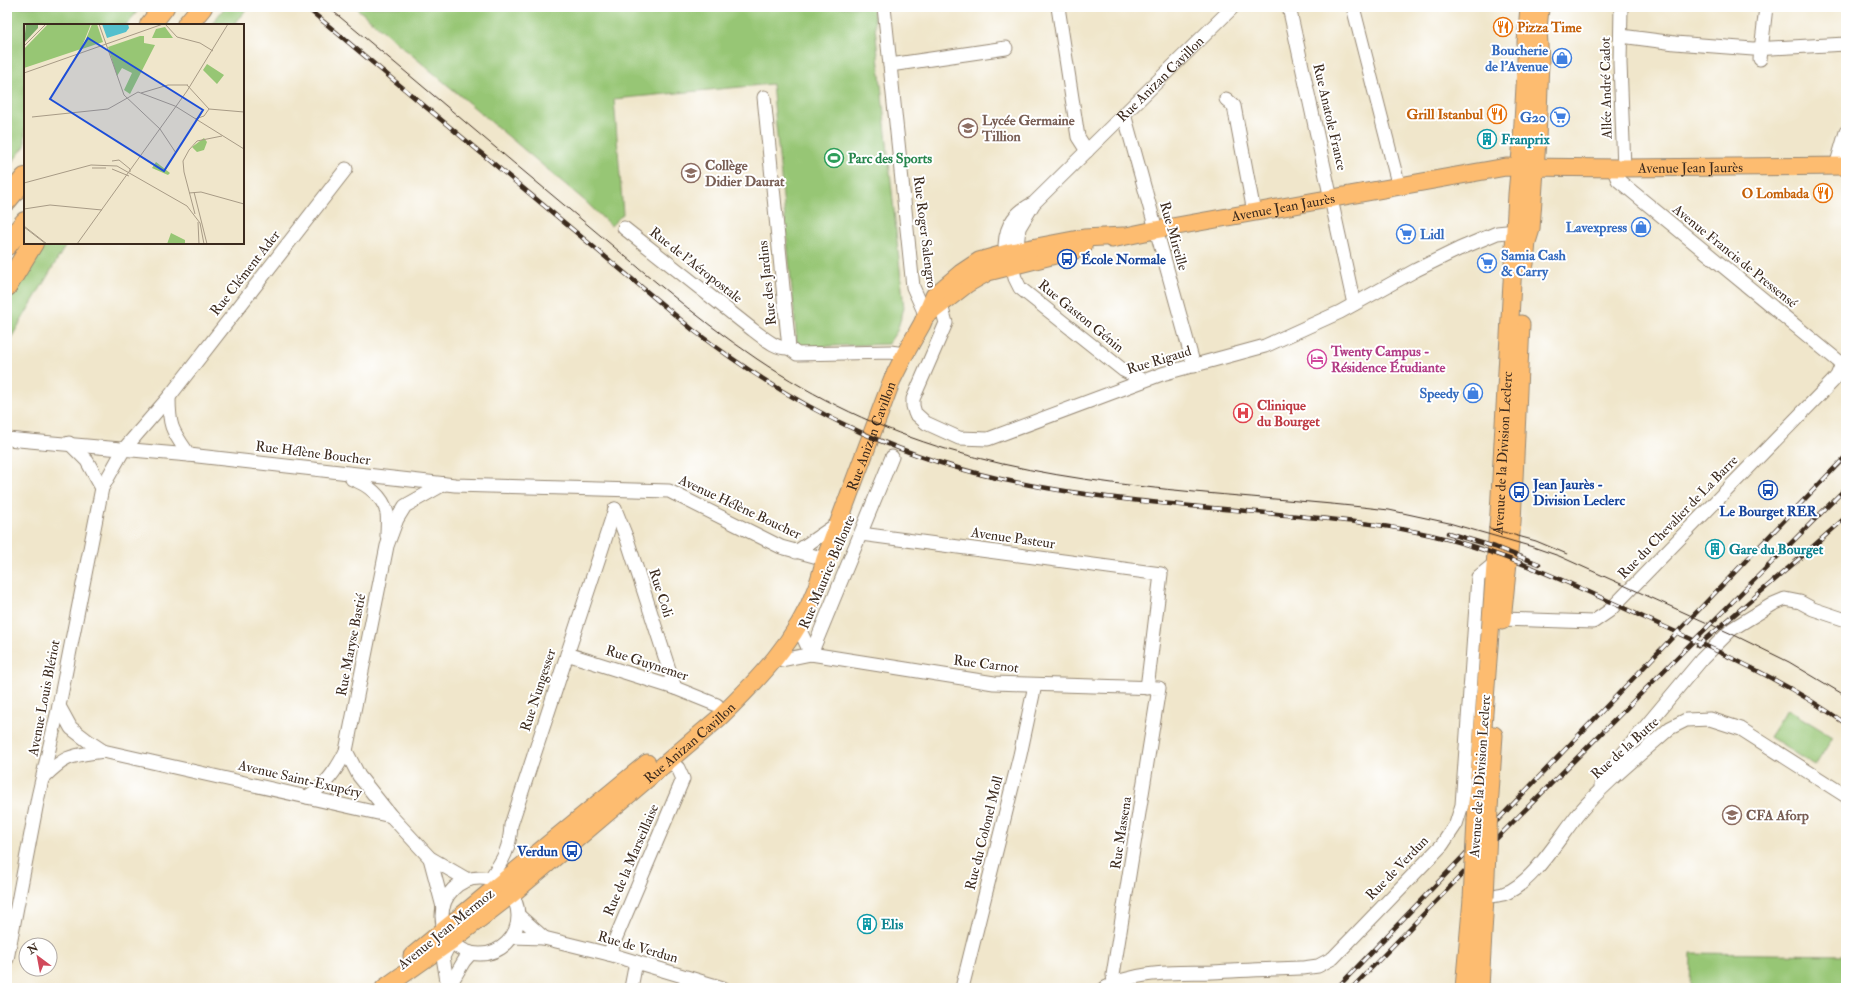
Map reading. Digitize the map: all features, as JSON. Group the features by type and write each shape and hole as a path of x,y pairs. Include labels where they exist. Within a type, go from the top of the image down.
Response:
{"highway":[{"path":"151,24 164,7"},
{"path":"188,24 202,7"},
{"path":"8,197 24,179"},
{"path":"7,245 24,223"},
{"path":"7,286 32,244"}],"main road":[{"name":"Avenue de la Division Leclerc","path":"1479,898 1489,808 1502,619 1512,524 1523,289 1527,242 1531,229 1527,167 1526,68 1526,42 1529,7"},
{"name":"Avenue de la Division Leclerc","path":"1479,898 1476,820 1499,513 1516,231 1527,167 1540,60 1538,28 1540,7"},
{"name":"Avenue Jean Jaurès","path":"1011,259 1068,253 1123,236 1493,169 1527,167 1619,168 1841,166"},
{"name":"Rue Anizan Cavillon","path":"501,886 668,761 724,712 751,686 772,662 798,626 816,589 825,559 892,380 926,316 934,296 979,261 1011,259"},
{"name":"Rue Anizan Cavillon","path":"926,316 972,281 1011,259"},
{"name":"Rue Anizan Cavillon","path":"501,886 524,865 717,705 743,681 763,657 790,617 809,581 825,559"},
{"name":"Avenue Jean Mermoz","path":"384,988 448,935 501,886"},
{"path":"1464,988 1479,898"},
{"path":"1479,898 1480,988"},
{"name":"Avenue Jean Mermoz","path":"371,988 448,935"}],"street":[{"name":"Rue Roger Salengro","path":"884,7 913,287 926,316"},
{"path":"1058,7 1078,137 1087,151"},
{"name":"Rue Anizan Cavillon","path":"1034,203 1233,7"},
{"name":"Rue Anatole France","path":"1288,7 1354,304"},
{"path":"1353,7 1399,187"},
{"name":"Allée André Cadot","path":"1619,168 1621,7"},
{"path":"1760,54 1766,7"},
{"path":"1621,36 1760,54 1846,44"},
{"path":"890,64 1006,48"},
{"name":"Rue des Jardins","path":"764,97 789,348"},
{"path":"1226,99 1234,106 1254,212"},
{"name":"Rue Mireille","path":"1124,114 1194,366"},
{"path":"1841,166 1846,132"},
{"name":"Avenue Francis de Pressensé","path":"1619,168 1618,180 1844,364"},
{"name":"Rue Clément Ader","path":"124,449 169,397 346,169"},
{"name":"Rue Gaston Génin","path":"1034,203 1024,208 1010,223 1006,245 1015,278 1020,288 1123,370 1142,380"},
{"name":"Rue de l'Aéropostale","path":"624,228 753,330 774,345 789,348"},
{"name":"Rue Rigaud","path":"941,305 946,323 913,399 915,413 926,423 959,438 988,439 1142,380 1265,346 1326,319 1459,249 1497,233 1516,231"},
{"path":"789,348 797,354 890,352 905,354"},
{"name":"Rue du Chevalier de La Barre","path":"1502,619 1593,622 1609,611 1838,376 1844,364"},
{"path":"169,397 169,415 172,429 189,455"},
{"name":"Rue Hélène Boucher","path":"7,439 69,443 189,455 444,484 616,491"},
{"path":"69,443 87,461 102,488"},
{"name":"Avenue Louis Blériot","path":"7,959 38,797 44,777 59,706 102,488 124,449"},
{"name":"Rue Maurice Bellonte","path":"811,654 892,457"},
{"name":"Rue Maryse Bastié","path":"335,472 365,484 376,494 387,513 387,546"},
{"name":"Rue Maryse Bastié","path":"307,797 318,790 331,777 346,751 387,546 397,519 405,506 444,484"},
{"name":"Avenue Hélène Boucher","path":"616,491 669,491 774,543 796,552 825,559"},
{"name":"Rue Nungesser","path":"501,886 501,863 510,842 511,825 615,509"},
{"name":"Rue Coli","path":"615,509 627,539 675,688"},
{"path":"796,552 840,522"},
{"name":"Avenue Pasteur","path":"861,534 1161,574"},
{"name":"Rue de Verdun","path":"1110,985 1136,976 1175,972 1303,968 1318,966 1333,958 1442,845 1456,824 1462,805 1478,577 1494,564"},
{"name":"Rue Massena","path":"1110,985 1113,975 1153,688 1161,574"},
{"path":"1593,799 1611,768 1702,659 1732,629 1773,604 1785,599 1800,602 1814,609 1846,620"},
{"path":"772,662 811,654 798,626"},
{"name":"Rue Guynemer","path":"567,654 675,688 717,705"},
{"name":"Rue Carnot","path":"811,654 994,683 1153,688"},
{"name":"Rue du Colonel Moll","path":"962,988 1020,754 1035,685"},
{"name":"Avenue Saint-Exupéry","path":"59,706 71,728 103,751 391,816"},
{"name":"Rue de la Butte","path":"1479,898 1503,894 1523,881 1554,849 1579,813 1593,799 1670,728 1686,720 1710,719 1741,729 1846,796"},
{"name":"Avenue Saint-Exupéry","path":"44,777 58,763 70,756 103,751"},
{"path":"346,751 359,776 391,816 430,858 468,880"},
{"name":"Rue de la Marseillaise","path":"609,954 683,778 678,768 668,761"},
{"path":"510,842 517,856 524,865"},
{"path":"430,858 443,907 442,918 448,935 460,949 471,953 483,954 494,952 504,946 512,937 517,927 519,916 517,904 501,886 479,878 468,880 457,886 449,895 443,907"},
{"name":"Rue de Verdun","path":"519,916 544,938"},
{"path":"448,935 443,957 448,987"},
{"name":"Rue de Verdun","path":"512,937 544,938 609,954 723,988"},
{"path":"448,987 464,961 471,953"},
{"path":"631,988 636,962"}],"green space":[{"path":"7,7 141,7 127,24 24,24 24,147 9,166 11,93 7,45"},
{"path":"225,7 248,7 235,24 212,24"},
{"name":"Parc des Sports","path":"355,7 873,7 904,308 897,331 888,344 803,347 797,343 772,84 614,99 623,214 611,226 585,201"},
{"path":"42,244 66,244 7,345 7,303"},
{"path":"1787,709 1833,737 1815,766 1769,737"},
{"path":"1691,953 1846,955 1846,988 1690,988"}],"tram line":[{"path":"328,7 642,271 710,325 779,373 849,412 898,433 949,450 1002,464 1057,475 1168,489 1389,510 1449,523 1559,556 1734,635 1789,662 1846,696"},
{"path":"1489,528 1536,541 1567,554"}],"railway":[{"path":"306,7 693,330 734,360 775,387 817,411 860,432 904,450 950,466 997,478 1047,488 1137,501 1369,524 1417,532 1475,547 1560,579 1721,653 1798,693 1846,724"},
{"path":"1337,988 1846,456"},
{"path":"1352,988 1505,830 1846,488"},
{"path":"1698,646 1846,517"},
{"path":"1448,533 1495,547 1539,564"}],"place":[{"name":"Pizza Time","path":"1503,27"},
{"name":"Boucherie de l'Avenue","path":"1562,58"},
{"name":"Grill Istanbul","path":"1497,114"},
{"name":"G20","path":"1560,117"},
{"name":"Lycée Germaine Tillion","path":"968,128"},
{"name":"Franprix","path":"1487,139"},
{"name":"Parc des Sports","path":"834,158"},
{"name":"Collège Didier Daurat","path":"691,173"},
{"name":"O Lombada","path":"1823,193"},
{"name":"Lavexpress","path":"1641,227"},
{"name":"Lidl","path":"1406,234"},
{"name":"École Normale","path":"1067,259"},
{"name":"Samia Cash & Carry","path":"1487,263"},
{"name":"Twenty Campus - Résidence Étudiante","path":"1317,359"},
{"name":"Speedy","path":"1473,393"},
{"name":"Clinique du Bourget","path":"1243,413"},
{"name":"Le Bourget RER","path":"1768,490"},
{"name":"Jean Jaurès - Division Leclerc","path":"1519,492"},
{"name":"Gare du Bourget","path":"1715,549"},
{"name":"CFA Aforp","path":"1732,815"},
{"name":"Verdun","path":"572,851"},
{"name":"Elis","path":"867,924"}]}
